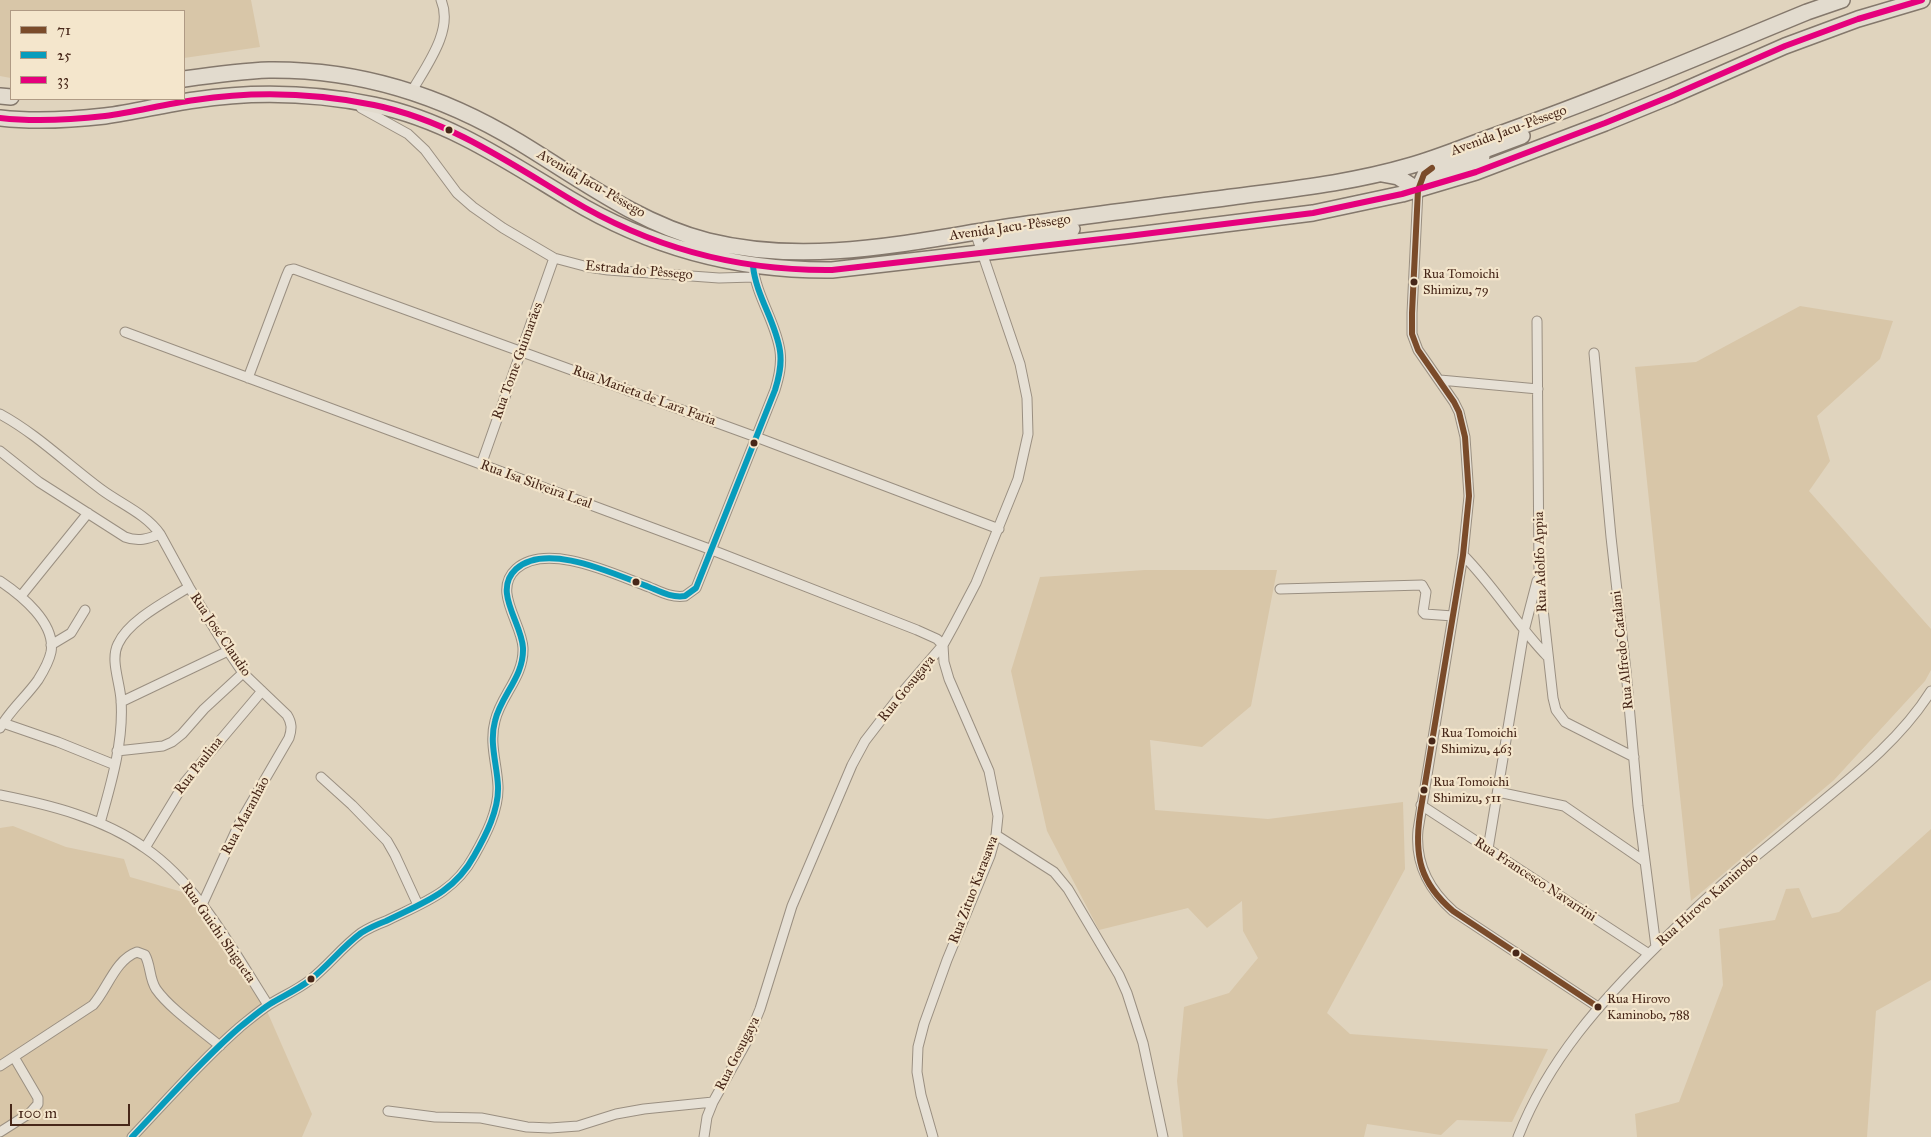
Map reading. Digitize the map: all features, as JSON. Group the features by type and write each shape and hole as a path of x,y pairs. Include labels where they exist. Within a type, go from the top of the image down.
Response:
{"highway":[{"name":"Avenida Jacu-Pêssego","path":"185,79 231,72 270,70 310,72 344,76 412,91 482,121 631,211 670,228 707,240 750,248 828,253 908,244 975,232 1095,215 1312,187 1383,174 1565,110 1807,12 1842,0"},
{"name":"Avenida Jacu-Pêssego","path":"0,118 58,120 105,116 195,100 245,94 280,94 341,99 406,113 466,137 601,217 653,240 753,271 810,270 883,265 982,254 1282,217 1354,205 1418,190 1441,184 1640,109 1785,46 1858,19 1922,0"},
{"path":"1383,174 1398,177 1418,190 1426,170 1552,124 1565,110"},
{"path":"1441,184 1434,177 1436,172 1510,146 1523,136"},
{"path":"1282,217 1296,206 1389,189 1393,184 1383,174"},
{"path":"982,254 998,240 1081,227 1095,215"},
{"path":"883,265 902,256 964,248 966,240 953,236"}],"street":[{"path":"412,91 437,44 443,28 445,11 441,0"},
{"name":"Estrada do Pêssego","path":"341,99 368,111 408,134 425,150 457,193 473,207 503,228 554,258 608,270 719,278 753,271"},
{"path":"1418,190 1412,334 1418,350 1440,380 1459,412 1464,437 1469,496 1463,555 1417,838 1419,860 1429,884 1440,900 1453,911 1598,1007"},
{"name":"Rua Gosugaya","path":"704,1137 707,1117 713,1102 747,1041 760,1009 792,906 852,765 865,741 885,714 942,645 976,583 1018,479 1028,434 1028,398 1020,364 975,232"},
{"name":"Rua Tome Guimarães","path":"481,464 554,258"},
{"name":"Rua Marieta de Lara Faria","path":"248,378 289,270 297,270 756,437 999,529"},
{"path":"132,1137 220,1046 268,1005 307,982 343,947 364,931 446,890 460,878 474,856 494,815 498,799 498,784 492,753 494,722 517,676 522,655 521,637 506,592 512,575 517,568 541,559 568,559 678,597 685,596 696,588 775,390 780,373 781,361 778,341 753,271"},
{"name":"Rua Adolfo Appia","path":"1536,321 1539,573 1553,698 1560,717 1575,729 1634,757"},
{"name":"Rua Isa Silveira Leal","path":"125,332 712,550 918,630 937,639 942,645"},
{"name":"Rua Alfredo Catalani","path":"1594,353 1644,861 1656,947"},
{"path":"1440,380 1538,389"},
{"name":"Rua José Claudio","path":"0,414 25,430 100,489 149,522 160,534 228,652 244,673 287,715 292,727"},
{"path":"0,451 39,482 125,537 141,540 160,534"},
{"path":"21,596 88,513"},
{"path":"1463,555 1490,585 1524,631 1547,656"},
{"path":"1488,849 1524,631 1539,573"},
{"path":"0,581 21,596 41,618 51,645 49,659 37,681 1,726 58,742 114,765"},
{"path":"1280,589 1422,585 1426,592 1423,612 1425,614 1453,616"},
{"path":"100,823 117,752 121,702 115,655 119,642 143,617 189,587"},
{"path":"51,645 71,633 85,610"},
{"name":"Rua Zituo Karasawa","path":"933,1137 920,1095 917,1072 918,1047 940,978 990,856 996,835 998,816 990,771 949,679 942,645"},
{"path":"121,702 228,652"},
{"path":"117,752 152,748 172,742 182,734 204,709 244,673"},
{"name":"Rua Paulina","path":"146,848 185,782 262,691"},
{"name":"Rua Hirovo Kaminobo","path":"1518,1137 1545,1081 1564,1050 1598,1007 1656,947 1714,892 1852,776 1909,722 1931,691"},
{"name":"Rua Maranhão","path":"202,906 239,824 289,738 292,727"},
{"path":"321,777 381,834 392,847 418,905"},
{"path":"1498,792 1564,806 1644,861"},
{"name":"Rua Guichi Shigueta","path":"0,795 50,807 100,823 146,848 164,862 202,906 268,1005"},
{"name":"Rua Francesco Navarrini","path":"1422,805 1649,954"},
{"path":"996,835 1054,872 1068,889 1118,976 1127,993 1143,1043 1163,1137"},
{"path":"0,1066 93,1005 102,995 117,968 125,958 137,952 145,955 152,980 166,1000 220,1046"},
{"path":"0,1135 30,1113 38,1104 38,1098 14,1057"},
{"path":"388,1111 436,1117 481,1118 527,1127 550,1128 578,1126 616,1114 644,1109 713,1102"}],"shaded area":[{"path":"0,0 251,0 260,47 185,58 185,10 10,10 10,78 0,76"},
{"path":"1800,306 1893,321 1880,359 1817,416 1830,461 1809,491 1931,629 1931,670 1925,681 1834,780 1691,901 1635,367 1696,362"},
{"path":"1145,570 1277,570 1251,706 1202,747 1150,740 1155,810 1268,819 1403,802 1405,869 1327,1013 1350,1034 1548,1049 1512,1122 1457,1120 1441,1135 1367,1124 1364,1137 1183,1137 1177,1081 1184,1007 1229,993 1258,958 1243,931 1242,901 1207,928 1188,908 1099,930 1047,831 1011,671 1040,577"},
{"path":"13,826 66,847 124,859 130,877 186,893 263,1002 312,1114 302,1137 0,1137 0,828"},
{"path":"1931,829 1931,980 1876,1011 1867,1137 1637,1137 1635,1114 1679,1102 1723,985 1719,929 1775,920 1786,889 1799,888 1812,918 1839,912"}],"transit line":[{"name":"33","path":"0,118 39,120 92,117 217,97 262,94 329,98 374,105 401,112 451,131 476,143 601,216 663,243 729,261 762,266 832,270 1313,213 1402,194 1476,172 1605,123 1785,46 1858,19 1922,0"},
{"name":"71","path":"1432,168 1424,174 1418,190 1412,334 1418,350 1459,412 1465,437 1469,496 1463,555 1420,814 1418,829 1419,856 1426,879 1442,901 1453,911 1598,1007"},
{"name":"25","path":"132,1137 185,1080 240,1027 270,1004 310,980 361,933 436,896 466,869 483,840 494,813 498,786 493,729 498,712 520,668 522,658 521,638 507,597 509,578 516,569 529,561 545,558 563,559 601,569 671,595 685,596 696,588 775,390 780,371 781,356 778,340 758,288 753,266"}],"place":[{"name":"Rua Tomoichi Shimizu, 79","path":"1414,282"},
{"name":"Rua Tomoichi Shimizu, 463","path":"1432,741"},
{"name":"Rua Tomoichi Shimizu, 511","path":"1424,790"},
{"name":"Rua Hirovo Kaminobo, 788","path":"1598,1007"}]}
